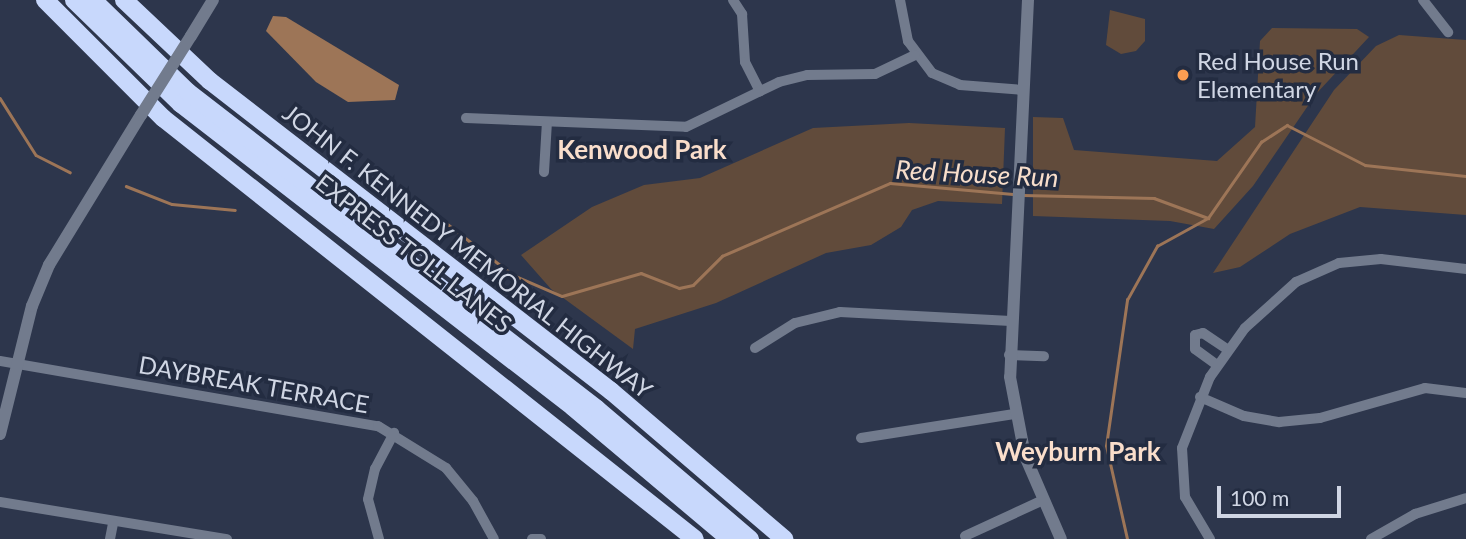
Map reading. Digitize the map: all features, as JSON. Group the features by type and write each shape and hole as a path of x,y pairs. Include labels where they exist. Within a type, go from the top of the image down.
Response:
{"highway":[{"path":"45,0 163,118 695,539"},
{"name":"EXPRESS TOLL LANES","path":"74,0 187,109 573,407 730,539"},
{"name":"EXPRESS TOLL LANES","path":"93,0 194,97 597,409 750,539"},
{"name":"JOHN F. KENNEDY MEMORIAL HIGHWAY","path":"124,0 210,80 611,391 784,539"}],"street":[{"path":"0,434 32,306 58,246 213,0"},
{"path":"733,0 741,14 745,62 760,91"},
{"path":"900,0 915,55 932,73 951,82 1023,90"},
{"path":"1028,0 1009,355 1014,414 1041,501 1061,539"},
{"path":"1423,0 1448,32"},
{"path":"466,118 686,127 760,91 807,75 875,74 915,55"},
{"path":"544,172 547,122"},
{"path":"1210,539 1193,516 1181,477 1182,448 1200,397 1227,349 1286,289 1328,266 1371,258 1466,269"},
{"path":"755,348 794,323 840,312 1011,321"},
{"path":"1217,365 1195,349 1195,335 1203,333 1227,349"},
{"path":"1009,355 1044,356"},
{"name":"DAYBREAK TERRACE","path":"0,361 349,418 394,433 455,477 494,539"},
{"path":"1200,397 1244,416 1279,422 1320,418 1425,387 1466,393"},
{"path":"861,438 1014,414"},
{"path":"379,539 368,499 378,461 394,433"},
{"path":"1371,539 1415,514 1466,498"},
{"path":"965,536 1041,501"},
{"path":"0,502 113,523 227,539"},
{"path":"110,539 113,523"},
{"path":"532,539 541,539"}],"shaded area":[{"path":"1110,10 1145,19 1145,41 1136,51 1121,54 1106,45"},
{"path":"273,16 286,17 399,85 395,100 348,102 316,82 266,31"},
{"path":"1272,28 1357,29 1369,37 1316,94 1253,186 1214,229 1170,221 1033,216 1033,117 1063,118 1074,150 1217,161 1255,127 1260,41"},
{"path":"1399,35 1466,40 1466,215 1360,207 1290,234 1240,267 1213,273 1334,90 1376,46"},
{"path":"909,123 1005,128 1002,204 938,201 912,210 901,227 871,245 826,253 716,303 635,329 633,349 551,289 521,255 592,207 644,185 700,178 813,128"}],"waterway":[{"name":"Red House Run","path":"0,98 36,155 70,172"},
{"name":"Red House Run","path":"1023,195 1154,198 1208,218 1261,142 1287,125 1365,165 1466,176"},
{"name":"Red House Run","path":"405,203 427,208 513,275 562,296 641,273 679,288 693,285 722,256 890,183 1013,194"},
{"name":"Red House Run","path":"126,186 172,204 235,210"},
{"path":"1127,539 1106,446 1127,300 1157,246 1208,218"}],"place":[{"name":"Red House Run Elementary","path":"1183,75"}],"district":[{"name":"Kenwood Park","path":"642,150"},
{"name":"Weyburn Park","path":"1078,452"}]}
